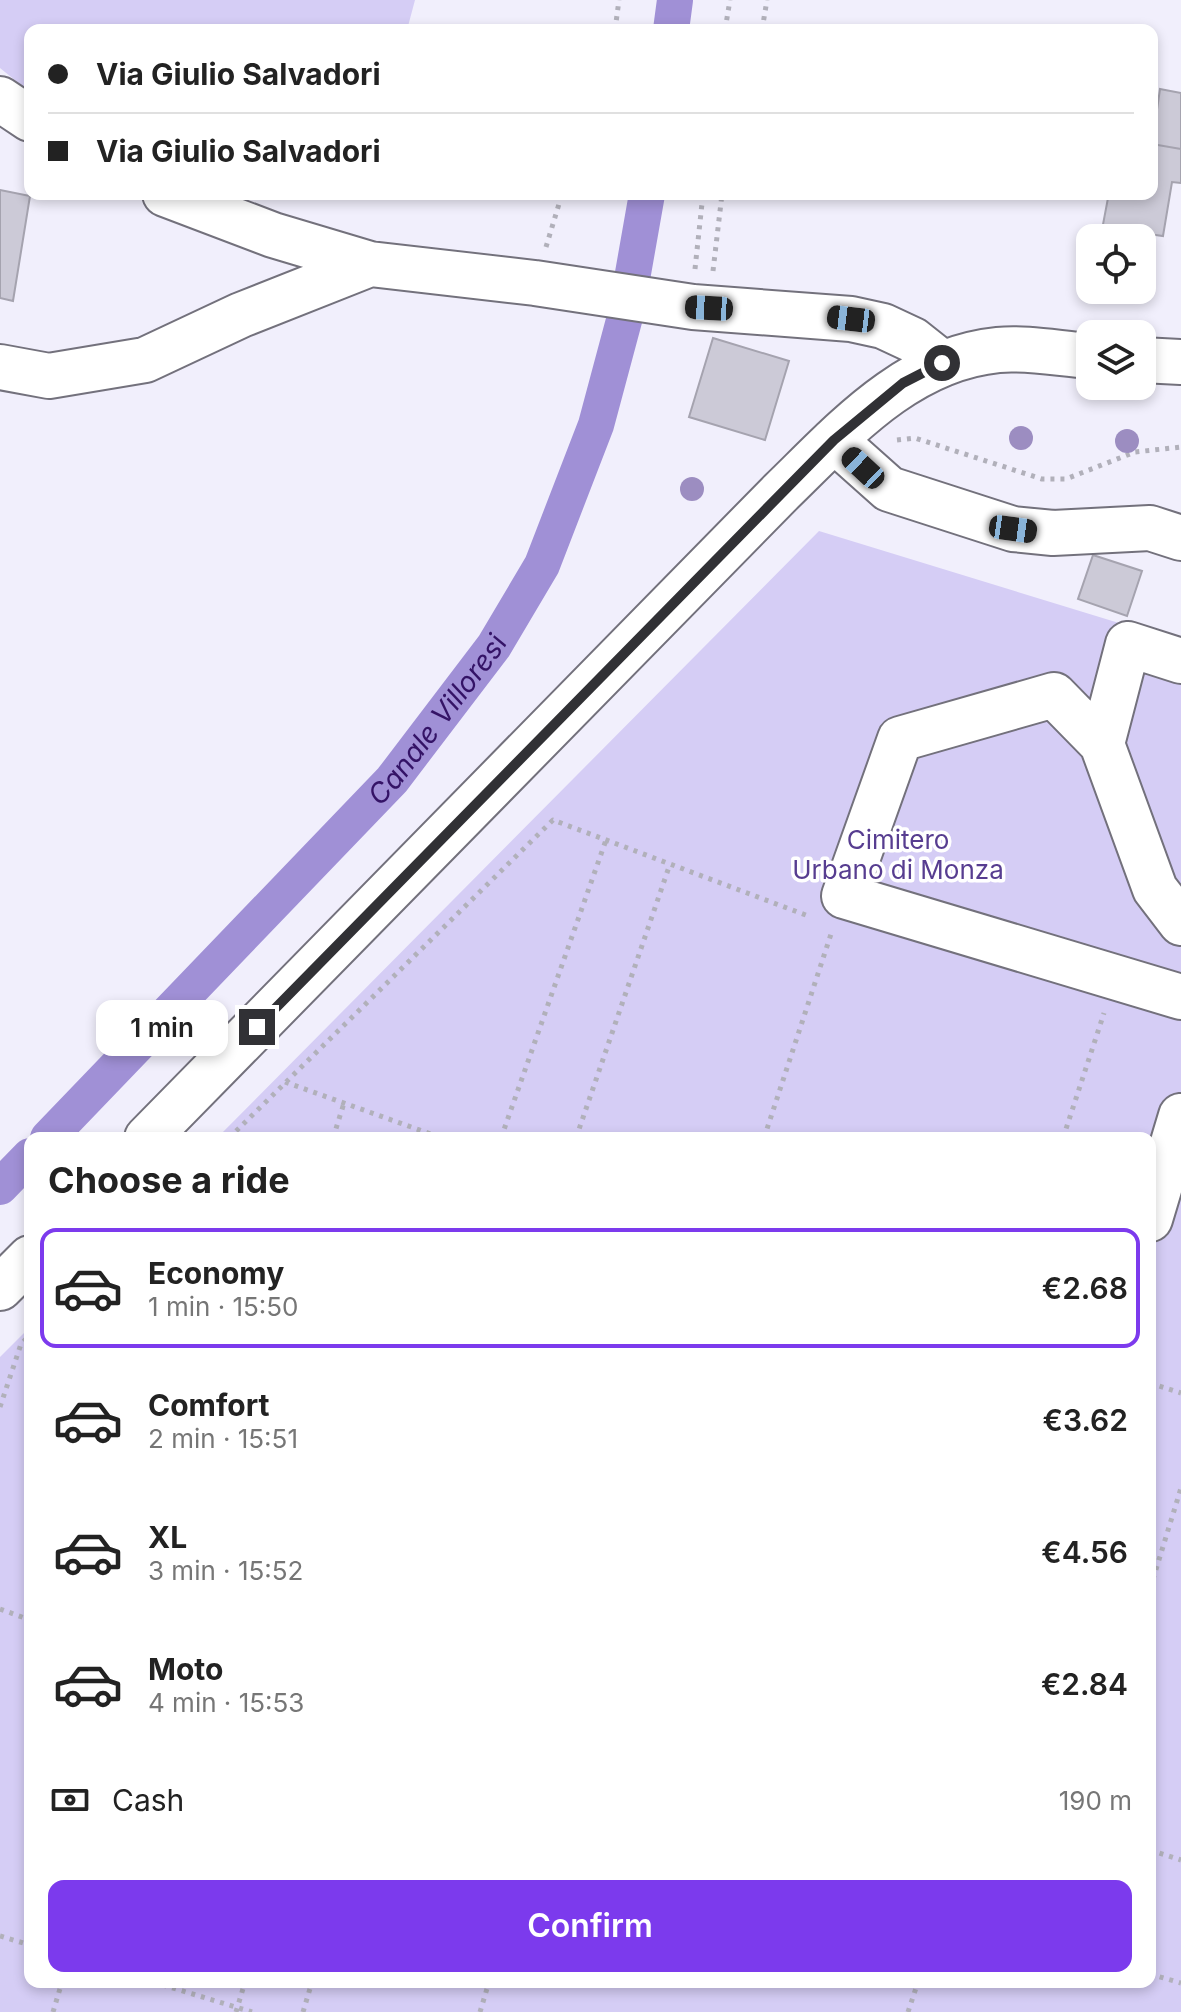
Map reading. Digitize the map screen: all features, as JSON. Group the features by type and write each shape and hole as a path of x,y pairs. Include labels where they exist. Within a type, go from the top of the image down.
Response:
{"street":[{"path":"0,99 24,115"},
{"path":"181,200 273,235 370,264 535,283 606,296 812,315 883,326 913,340 942,363"},
{"path":"0,367 49,376 145,360 241,315 370,264"},
{"path":"153,1132 849,454 903,383 942,363 998,350 1076,355"},
{"path":"1156,361 1181,362"},
{"path":"849,454 889,489 1013,529 1053,533 1150,528 1181,538"},
{"path":"1102,744 1128,644 1181,661"},
{"path":"1181,923 1155,889 1102,744 1054,695 900,739 839,911 1115,977 1181,997"},
{"path":"1156,1199 1181,1116"},
{"path":"0,1288 24,1264"}],"path":[{"path":"616,24 619,0"},
{"path":"726,24 730,0"},
{"path":"763,24 767,0"},
{"path":"535,283 560,200"},
{"path":"689,306 702,200"},
{"path":"689,306 720,200"},
{"path":"849,454 902,438 942,445 1042,479 1066,479 1135,452 1181,447"},
{"path":"235,1132 553,820 670,864 839,911 766,1132"},
{"path":"503,1132 606,840"},
{"path":"578,1132 670,864"},
{"path":"1065,1132 1115,977"},
{"path":"285,1082 425,1132"},
{"path":"335,1132 344,1103"},
{"path":"0,1407 24,1341"},
{"path":"1156,1385 1181,1393"},
{"path":"1156,1569 1181,1488"},
{"path":"0,1609 24,1618"},
{"path":"1156,1852 1181,1860"},
{"path":"0,1936 24,1943"},
{"path":"1156,1976 1181,1983"},
{"path":"53,2012 60,1988"},
{"path":"171,1988 252,2012"},
{"path":"237,2010 243,1988"},
{"path":"303,2012 310,1988"},
{"path":"480,2012 487,1988"},
{"path":"908,2012 916,1988"}],"green space":[{"path":"0,0 415,0 409,24 24,24 24,87 0,68"},
{"name":"Cimitero Urbano di Monza","path":"819,531 1181,642 1181,2012 0,2012 0,1357 24,1333 24,1988 1156,1988 1156,1132 223,1132"}],"building":[{"path":"1160,89 1181,93 1181,149 1158,145"},
{"path":"1158,145 1181,149 1181,183 1172,182 1163,236 1156,235 1156,224 1103,224 1108,200 1158,200"},
{"path":"0,190 24,195 24,200 29,200 13,301 0,298"},
{"path":"713,338 789,361 765,440 689,417"},
{"path":"1093,555 1142,571 1127,616 1078,599"}],"waterway":[{"name":"Canale Villoresi","path":"672,24 675,0"},
{"name":"Canale Villoresi","path":"54,1132 392,780 494,646 542,565 596,425 626,313 646,200"},
{"name":"Canale Villoresi","path":"0,1187 24,1162"}],"route":[{"path":"257,1027 834,440 903,383 942,363"}]}
